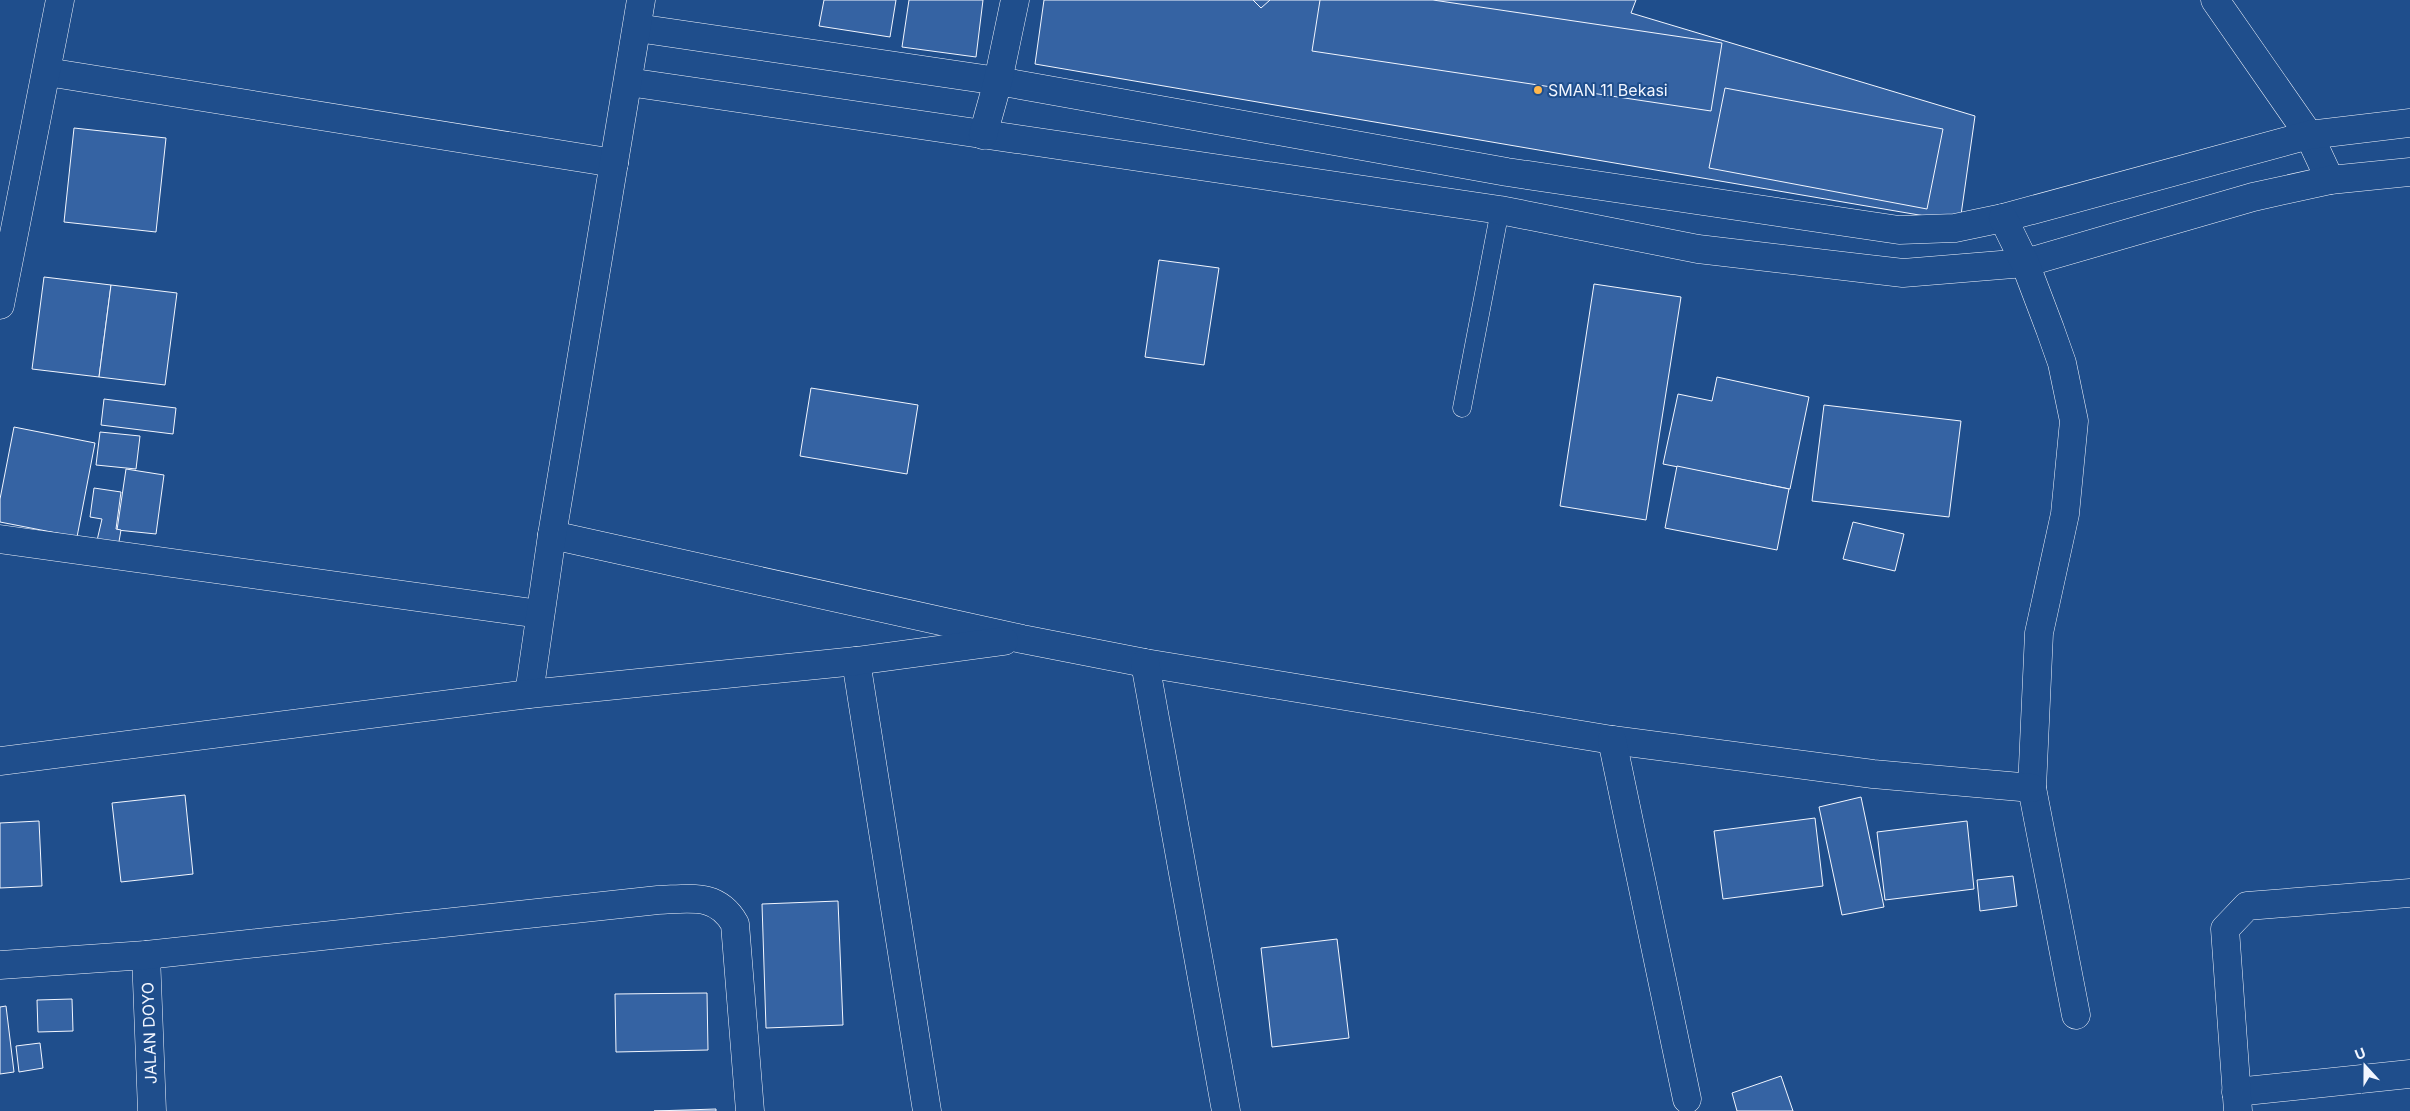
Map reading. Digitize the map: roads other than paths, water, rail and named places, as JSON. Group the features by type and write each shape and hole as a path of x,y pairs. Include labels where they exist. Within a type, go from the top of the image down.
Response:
{"street":[{"path":"0,305 60,0"},
{"path":"529,694 552,535 642,0"},
{"path":"983,135 998,81 1015,0"},
{"path":"2216,0 2309,135 2330,180"},
{"path":"637,28 998,81 1506,172 1899,230 1955,228 2003,218 2309,135 2410,123"},
{"path":"47,72 614,163"},
{"path":"628,82 1500,210 1698,249 1903,273 2025,264 2253,197 2330,180 2410,172"},
{"path":"1500,210 1506,172"},
{"path":"2003,218 2025,264 2062,363 2074,421 2065,514 2039,633 2032,788 2076,1015"},
{"path":"552,535 1022,639 1145,663 1612,740 1873,774 2032,788"},
{"path":"0,539 540,614"},
{"path":"0,761 529,694 856,661 1022,639"},
{"path":"856,661 927,1111"},
{"path":"1145,663 1226,1111"},
{"path":"1612,740 1687,1099"},
{"path":"2410,893 2247,906 2225,929 2237,1101 2410,1074"},
{"path":"0,965 146,954 658,900 694,899 718,903 729,912 735,924 750,1111"},
{"name":"JALAN DOYO","path":"146,954 152,1111"}],"lane":[{"path":"1462,408 1500,210"}],"place":[{"name":"SMAN 11 Bekasi","path":"1538,90"}]}
